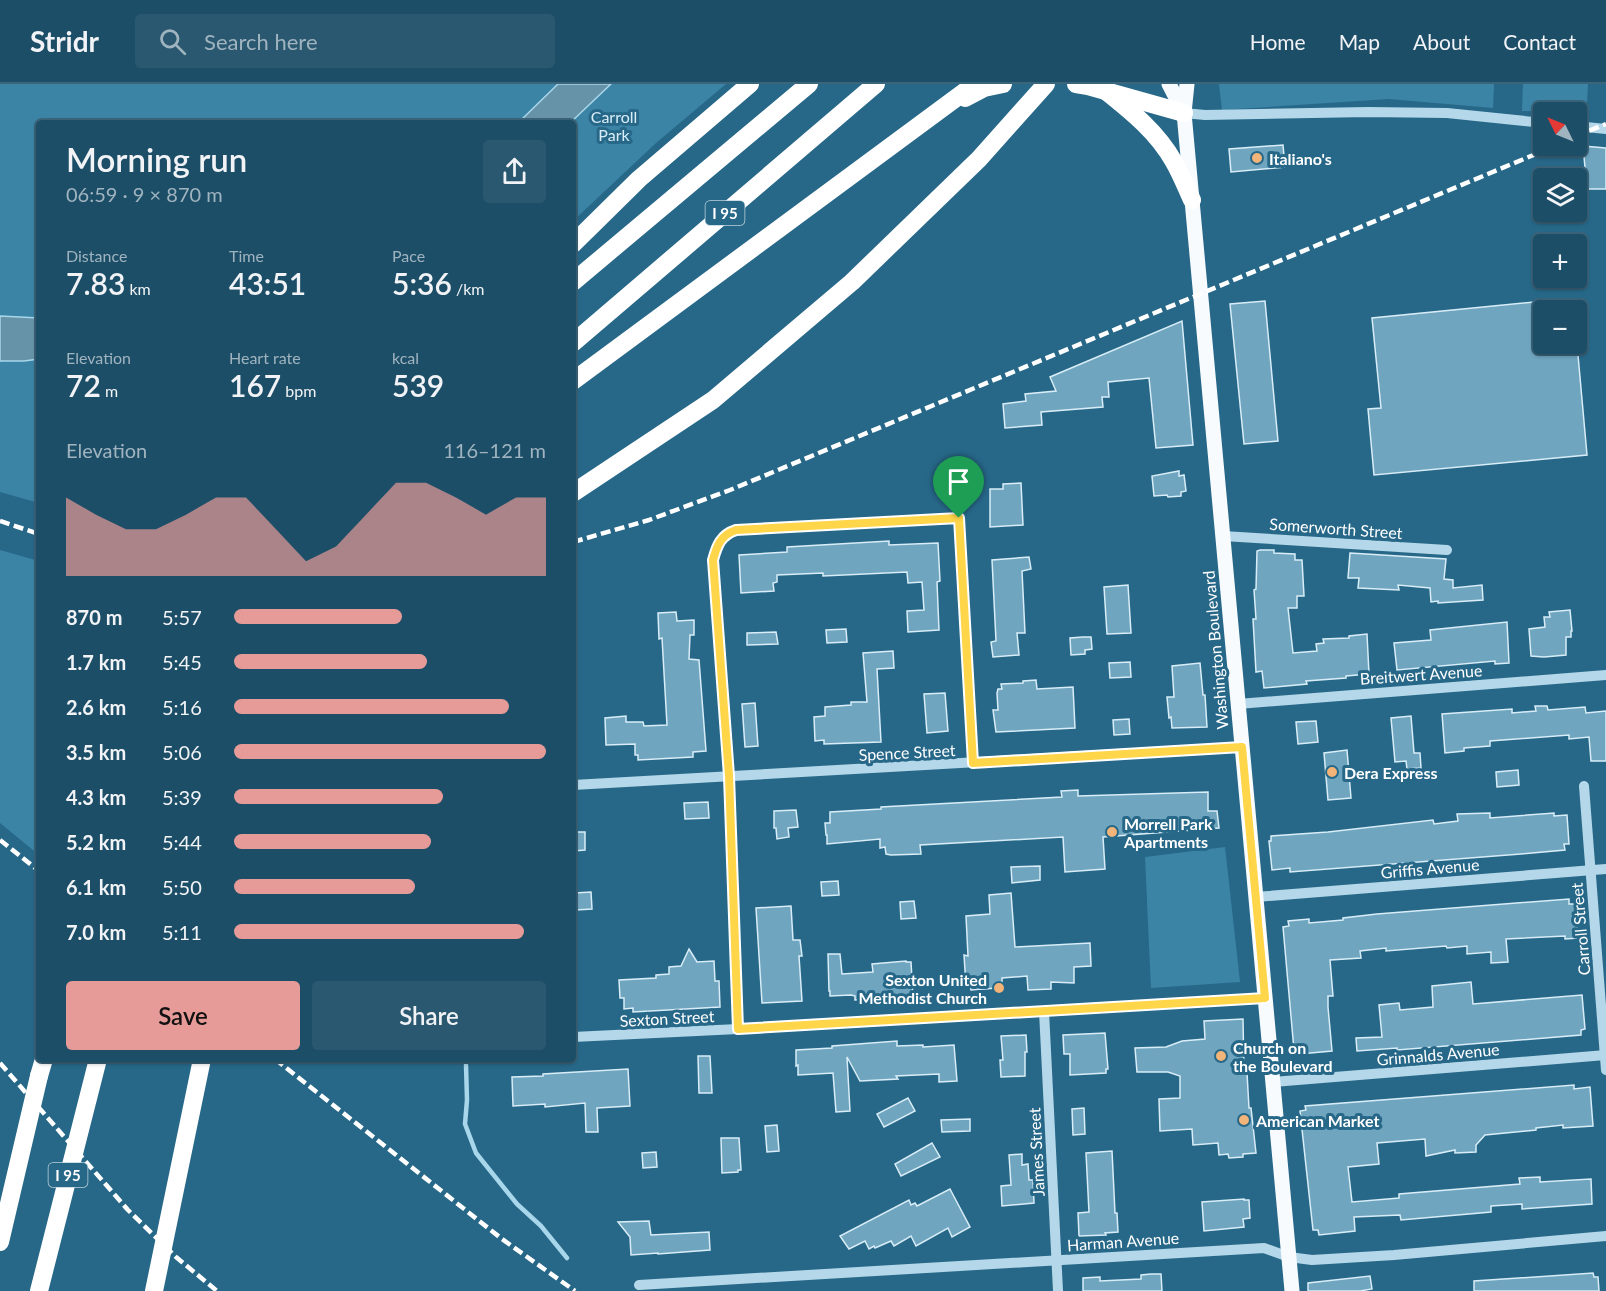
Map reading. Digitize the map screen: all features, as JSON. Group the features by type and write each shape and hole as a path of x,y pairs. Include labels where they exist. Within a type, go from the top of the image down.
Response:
{"highway":[{"path":"576,241 639,179 750,84"},
{"name":"I 95","path":"576,279 809,84"},
{"name":"I 95","path":"576,340 876,84"},
{"path":"576,379 975,84"},
{"path":"942,109 984,88 1003,84"},
{"path":"576,491 713,400 852,282 979,159 1046,84"},
{"path":"1076,84 1184,113"},
{"path":"1107,92 1136,115 1154,135 1173,160 1192,200"},
{"name":"I 95","path":"39,1291 97,1062"},
{"path":"154,1291 201,1062"},
{"path":"0,1199 41,1067"},
{"path":"0,1242 41,1067"}],"main road":[{"name":"Washington Boulevard","path":"1168,84 1184,113"},
{"name":"Washington Boulevard","path":"1187,84 1184,113 1292,1291"}],"street":[{"path":"1184,113 1205,115 1447,113 1533,122"},
{"path":"1587,127 1606,129"},
{"path":"738,1029 729,776 713,560 721,539 736,530 959,518 973,763"},
{"name":"Somerworth Street","path":"1223,536 1447,550"},
{"name":"Breitwert Avenue","path":"1238,704 1606,675"},
{"name":"Spence Street","path":"576,785 1242,747"},
{"name":"Carroll Street","path":"1584,786 1606,1070"},
{"name":"Griffis Avenue","path":"1256,897 1606,869"},
{"name":"Sexton Street","path":"576,1037 1265,998"},
{"name":"James Street","path":"1044,1011 1058,1291"},
{"name":"Grinnalds Avenue","path":"1273,1082 1605,1055"},
{"name":"Harman Avenue","path":"639,1285 1264,1248 1289,1257 1312,1260 1606,1236"}],"green space":[{"name":"Carroll Park","path":"0,84 726,84 656,143 576,218 576,120 36,120 36,502 0,492"},
{"path":"1219,84 1494,84 1493,108 1389,99 1222,110"},
{"path":"1523,84 1588,84 1587,102 1533,102 1533,111 1522,111"},
{"path":"0,550 36,560 36,853 0,823"},
{"path":"1225,847 1240,982 1151,988 1145,857"}],"shaded area":[{"path":"558,84 611,84 573,120 521,120"},
{"path":"0,316 36,318 36,359 0,361"}],"building":[{"name":"Italiano's","path":"1283,145 1285,167 1231,172 1229,149"},
{"path":"1587,146 1606,148 1606,189 1587,189 1587,168 1585,168 1584,156 1587,156"},
{"path":"1265,301 1278,441 1244,444 1230,304"},
{"path":"1533,302 1533,354 1578,354 1587,455 1374,475 1368,409 1381,408 1372,318"},
{"path":"1182,321 1193,445 1156,448 1149,378 1108,382 1109,397 1102,397 1103,407 1041,412 1042,425 1005,428 1003,404 1026,401 1025,394 1056,391 1050,377"},
{"path":"1179,471 1179,476 1184,475 1186,491 1181,492 1181,496 1154,496 1152,476"},
{"path":"1021,483 1023,525 990,527 990,489 1003,489 1003,484"},
{"path":"889,541 889,545 938,543 939,630 908,632 907,611 924,610 922,582 908,583 907,572 823,576 823,573 777,575 777,582 773,583 774,591 741,593 739,555 787,552 787,547"},
{"path":"1257,551 1295,554 1295,560 1302,560 1304,596 1297,596 1297,608 1288,608 1293,653 1317,651 1316,644 1324,643 1323,639 1349,638 1349,636 1367,634 1369,674 1264,688 1262,671 1256,672 1253,619 1256,619 1254,590 1256,589"},
{"path":"1350,553 1446,559 1444,579 1453,580 1453,588 1482,585 1483,600 1438,603 1438,601 1431,602 1430,588 1398,585 1399,590 1358,588 1359,578 1348,578"},
{"path":"1029,557 1031,569 1022,571 1025,633 1017,633 1019,655 993,657 991,642 996,641 992,560"},
{"path":"1128,585 1131,633 1107,634 1104,587"},
{"path":"1570,610 1572,631 1571,637 1566,637 1566,655 1531,656 1529,629 1545,627 1544,617 1550,617 1549,612"},
{"path":"676,612 677,621 694,620 694,635 690,635 689,659 699,660 706,751 693,752 693,757 638,760 638,755 635,755 635,744 606,745 605,718 626,716 626,722 643,722 644,726 667,725 662,638 659,639 658,613"},
{"path":"1507,622 1509,663 1495,664 1495,661 1397,670 1394,643 1431,640 1430,630"},
{"path":"846,629 847,642 827,643 826,630"},
{"path":"776,632 778,644 747,645 747,633"},
{"path":"1091,637 1092,649 1085,650 1085,654 1071,655 1070,638"},
{"path":"893,651 894,668 877,669 881,742 824,744 824,740 815,741 814,717 825,716 825,707 851,705 851,702 867,702 863,653"},
{"path":"1130,662 1131,677 1110,678 1109,663"},
{"path":"1200,663 1207,727 1172,728 1167,697 1174,697 1172,666"},
{"path":"1036,680 1037,689 1073,687 1075,728 996,732 993,710 998,710 997,693 998,689 1002,689 1001,684"},
{"path":"945,693 948,731 927,733 924,694"},
{"path":"755,703 758,746 745,747 742,704"},
{"path":"1535,706 1547,706 1548,710 1585,707 1586,713 1606,711 1606,761 1591,761 1589,737 1569,739 1569,735 1490,741 1490,746 1464,748 1464,751 1445,753 1442,714 1512,709 1512,713 1536,711"},
{"path":"1411,716 1414,753 1420,753 1421,768 1407,769 1406,761 1395,762 1391,718"},
{"path":"1129,719 1130,734 1114,735 1113,720"},
{"path":"1316,721 1318,742 1298,744 1296,722"},
{"path":"1347,750 1351,798 1328,800 1324,753"},
{"path":"1518,770 1519,785 1497,787 1496,772"},
{"path":"1078,790 1078,796 1208,792 1208,811 1217,811 1219,828 1103,837 1105,869 1065,872 1063,837 920,845 921,854 891,855 886,854 885,847 880,848 880,839 827,844 825,823 830,823 830,812 1062,797 1061,791"},
{"path":"708,802 709,818 685,819 684,803"},
{"path":"796,810 798,827 788,828 789,837 777,839 776,828 774,828 774,811"},
{"path":"1490,813 1490,818 1554,813 1554,816 1567,815 1569,844 1564,844 1565,850 1521,854 1290,872 1290,868 1272,870 1269,841 1271,841 1271,836 1433,820 1434,824 1458,821 1457,814"},
{"path":"576,832 585,832 585,850 576,851"},
{"path":"1040,866 1040,880 1012,883 1011,867"},
{"path":"838,881 839,895 822,896 821,882"},
{"path":"591,892 592,909 576,910 576,893"},
{"path":"1011,893 1015,947 1090,943 1091,966 1074,967 1074,983 1051,982 1051,989 1028,990 1027,976 1002,978 1002,983 997,983 997,988 971,990 970,985 966,986 964,955 968,956 966,916 990,914 989,895"},
{"path":"1569,899 1569,904 1575,904 1578,938 1565,939 1565,936 1506,939 1508,962 1491,963 1491,952 1467,954 1467,946 1386,951 1386,948 1360,951 1361,958 1330,960 1333,996 1328,996 1328,1007 1332,1051 1300,1054 1299,1049 1294,1050 1283,927 1289,926 1288,921 1309,919 1309,923 1377,914"},
{"path":"914,901 916,918 901,919 900,902"},
{"path":"791,906 793,940 800,940 802,956 799,956 802,1001 762,1003 756,908"},
{"path":"689,949 697,962 714,961 715,981 719,981 720,1007 633,1012 633,1008 624,1009 624,998 620,998 619,980 656,978 656,975 669,974 669,967 681,966"},
{"path":"828,954 840,954 842,974 873,972 872,964 911,962 913,997 855,1000 855,996 851,995 830,996"},
{"path":"1471,982 1473,1004 1582,995 1585,1029 1581,1030 1581,1035 1397,1050 1397,1048 1357,1051 1356,1038 1382,1037 1379,1005 1399,1003 1400,1010 1433,1007 1432,986"},
{"path":"1243,1019 1244,1073 1247,1073 1249,1108 1251,1108 1256,1153 1229,1158 1228,1154 1219,1155 1218,1143 1193,1145 1192,1129 1160,1131 1159,1099 1180,1098 1180,1076 1168,1072 1137,1072 1135,1048 1166,1047 1182,1041 1205,1039 1204,1021"},
{"path":"1105,1033 1108,1069 1106,1073 1070,1075 1070,1054 1064,1054 1063,1035"},
{"path":"1026,1035 1025,1076 1001,1077 1000,1060 1003,1060 1001,1036"},
{"path":"897,1041 897,1046 954,1045 957,1081 939,1082 939,1074 896,1076 898,1079 860,1081 847,1057 850,1111 836,1112 833,1073 798,1075 796,1050"},
{"path":"698,1056 710,1056 712,1093 699,1093"},
{"path":"628,1069 630,1106 597,1108 598,1132 586,1132 585,1103 545,1107 545,1104 513,1106 512,1077"},
{"path":"1574,1085 1574,1089 1590,1087 1593,1126 1563,1128 1563,1125 1485,1135 1476,1145 1476,1152 1455,1153 1455,1150 1426,1156 1425,1139 1377,1143 1379,1164 1348,1167 1352,1202 1399,1198 1399,1194 1520,1184 1519,1178 1540,1177 1540,1182 1591,1179 1592,1204 1522,1209 1522,1204 1491,1206 1491,1212 1401,1220 1400,1215 1354,1217 1355,1231 1319,1235 1318,1230 1313,1230 1300,1111 1306,1110 1305,1106"},
{"path":"908,1098 915,1111 884,1127 877,1114"},
{"path":"1084,1108 1085,1134 1073,1135 1072,1109"},
{"path":"970,1119 970,1131 942,1132 941,1120"},
{"path":"777,1125 779,1151 767,1152 765,1126"},
{"path":"721,1138 739,1138 741,1170 738,1172 722,1173"},
{"path":"932,1143 940,1157 901,1176 895,1164"},
{"path":"1112,1151 1118,1232 1079,1236 1078,1213 1089,1212 1086,1153"},
{"path":"656,1152 657,1167 643,1168 642,1153"},
{"path":"1022,1154 1022,1165 1028,1164 1029,1180 1033,1180 1034,1203 1002,1206 1001,1186 1011,1185 1009,1155"},
{"path":"950,1189 970,1227 952,1237 948,1228 916,1246 911,1236 894,1246 891,1241 869,1249 865,1241 849,1249 840,1236 909,1200 911,1205 915,1203 917,1206"},
{"path":"1249,1200 1250,1218 1243,1219 1244,1227 1204,1231 1202,1202"},
{"path":"649,1221 651,1235 709,1232 710,1250 631,1255 630,1237 618,1222"},
{"path":"1593,1273 1594,1277 1598,1277 1599,1291 1474,1291 1474,1281"},
{"path":"1161,1274 1162,1291 1083,1291 1083,1278 1100,1277 1100,1281 1141,1279 1141,1275"},
{"path":"1370,1276 1372,1289 1308,1291 1308,1283"}],"waterway":[{"path":"466,1065 465,1124 476,1153 517,1204 541,1226 567,1258"}],"railway":[{"path":"1587,132 1606,124"},
{"path":"576,541 649,520 730,490 1533,155"},
{"path":"0,521 36,533"},
{"path":"0,840 36,869"},
{"path":"279,1062 502,1239 575,1291"},
{"path":"0,1063 128,1210 176,1257 217,1291"}],"place":[{"name":"Italiano's","path":"1257,158"},
{"name":"Dera Express","path":"1332,772"},
{"name":"Morrell Park Apartments","path":"1112,832"},
{"name":"Sexton United Methodist Church","path":"999,988"},
{"name":"Church on the Boulevard","path":"1221,1056"},
{"name":"American Market","path":"1244,1120"}],"route":[{"path":"959,518 973,763 1242,747 1265,998 738,1029 729,776 713,560 716,548 721,539 736,530 959,518"}]}
